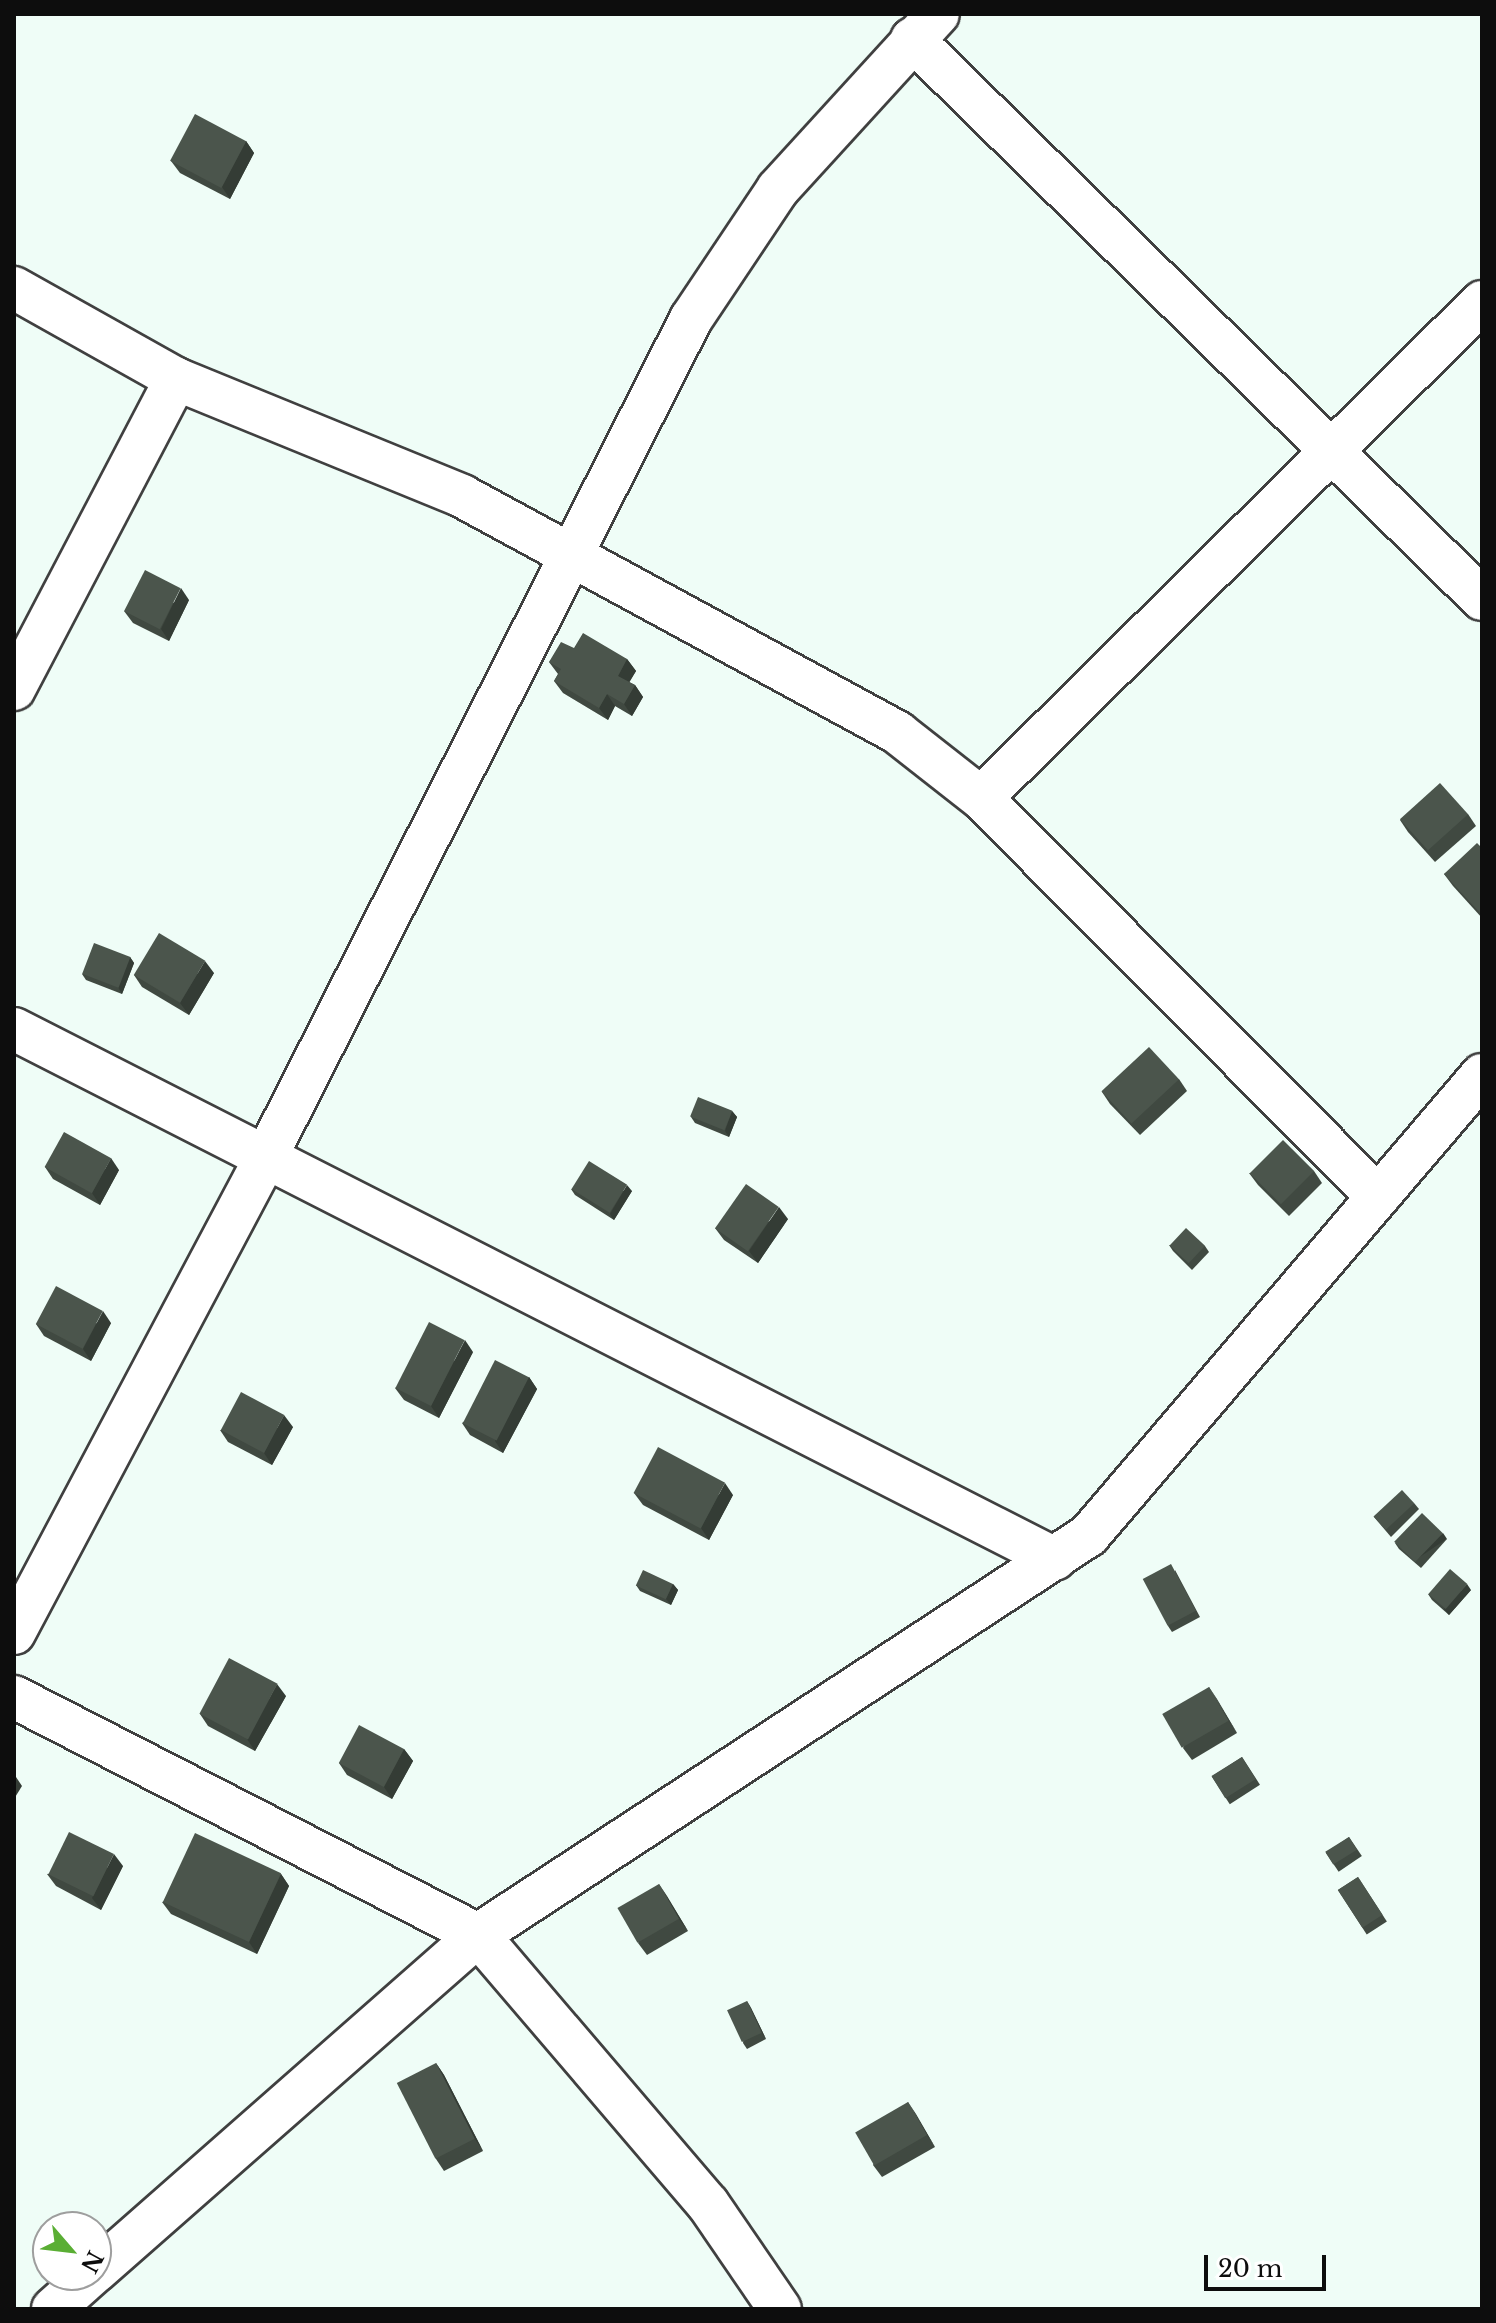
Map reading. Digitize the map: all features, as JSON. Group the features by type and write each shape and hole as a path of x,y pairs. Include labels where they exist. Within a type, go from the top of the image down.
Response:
{"street":[{"path":"14,1633 266,1157 691,319 778,189 925,27 1331,451 1482,599"},
{"path":"14,288 176,379 462,496 898,733 981,798 1378,1197"},
{"path":"981,798 1482,302"},
{"path":"14,689 176,379"},
{"path":"14,1029 1055,1559"},
{"path":"112,2257 478,1935 1089,1535 1482,1075"},
{"path":"14,1697 478,1935 708,2204 780,2309"},
{"path":"53,2309 73,2291"}],"building":[{"path":"195,114 246,141 221,188 170,161"},
{"path":"145,570 181,588 160,629 124,611"},
{"path":"583,633 627,659 618,676 635,685 624,704 607,694 599,708 554,681 561,669 549,662 561,642 574,648"},
{"path":"1440,783 1468,814 1428,850 1400,819"},
{"path":"1477,843 1482,848 1481,914 1444,874"},
{"path":"159,933 205,961 180,1003 134,975"},
{"path":"94,943 130,957 119,988 82,974"},
{"path":"1149,1047 1179,1079 1131,1124 1101,1091"},
{"path":"698,1097 732,1111 724,1130 690,1116"},
{"path":"64,1132 111,1158 92,1193 45,1167"},
{"path":"1283,1140 1314,1171 1281,1204 1250,1173"},
{"path":"589,1161 627,1185 610,1213 572,1189"},
{"path":"746,1184 779,1207 748,1251 715,1228"},
{"path":"1186,1228 1205,1246 1189,1263 1170,1246"},
{"path":"56,1286 103,1311 83,1349 36,1324"},
{"path":"429,1322 465,1340 431,1406 395,1388"},
{"path":"495,1360 529,1377 497,1441 463,1423"},
{"path":"241,1392 284,1415 264,1453 221,1430"},
{"path":"658,1447 725,1483 701,1529 634,1493"},
{"path":"1402,1490 1414,1503 1386,1530 1373,1517"},
{"path":"1422,1513 1443,1533 1415,1562 1394,1542"},
{"path":"1171,1564 1196,1611 1168,1626 1143,1579"},
{"path":"1450,1569 1467,1584 1446,1609 1428,1594"},
{"path":"643,1570 673,1584 666,1599 636,1585"},
{"path":"229,1658 278,1684 248,1739 199,1714"},
{"path":"1209,1687 1228,1721 1182,1748 1162,1714"},
{"path":"359,1725 404,1749 384,1787 339,1763"},
{"path":"1242,1757 1256,1779 1225,1798 1211,1776"},
{"path":"69,1832 114,1854 93,1896 48,1874"},
{"path":"195,1833 281,1873 249,1942 163,1902"},
{"path":"1349,1837 1357,1850 1333,1865 1325,1852"},
{"path":"1358,1877 1383,1915 1362,1928 1338,1890"},
{"path":"659,1884 679,1919 637,1943 617,1908"},
{"path":"747,2001 762,2033 742,2042 727,2010"},
{"path":"436,2063 475,2139 435,2159 397,2083"},
{"path":"908,2102 927,2135 874,2165 855,2132"}]}
